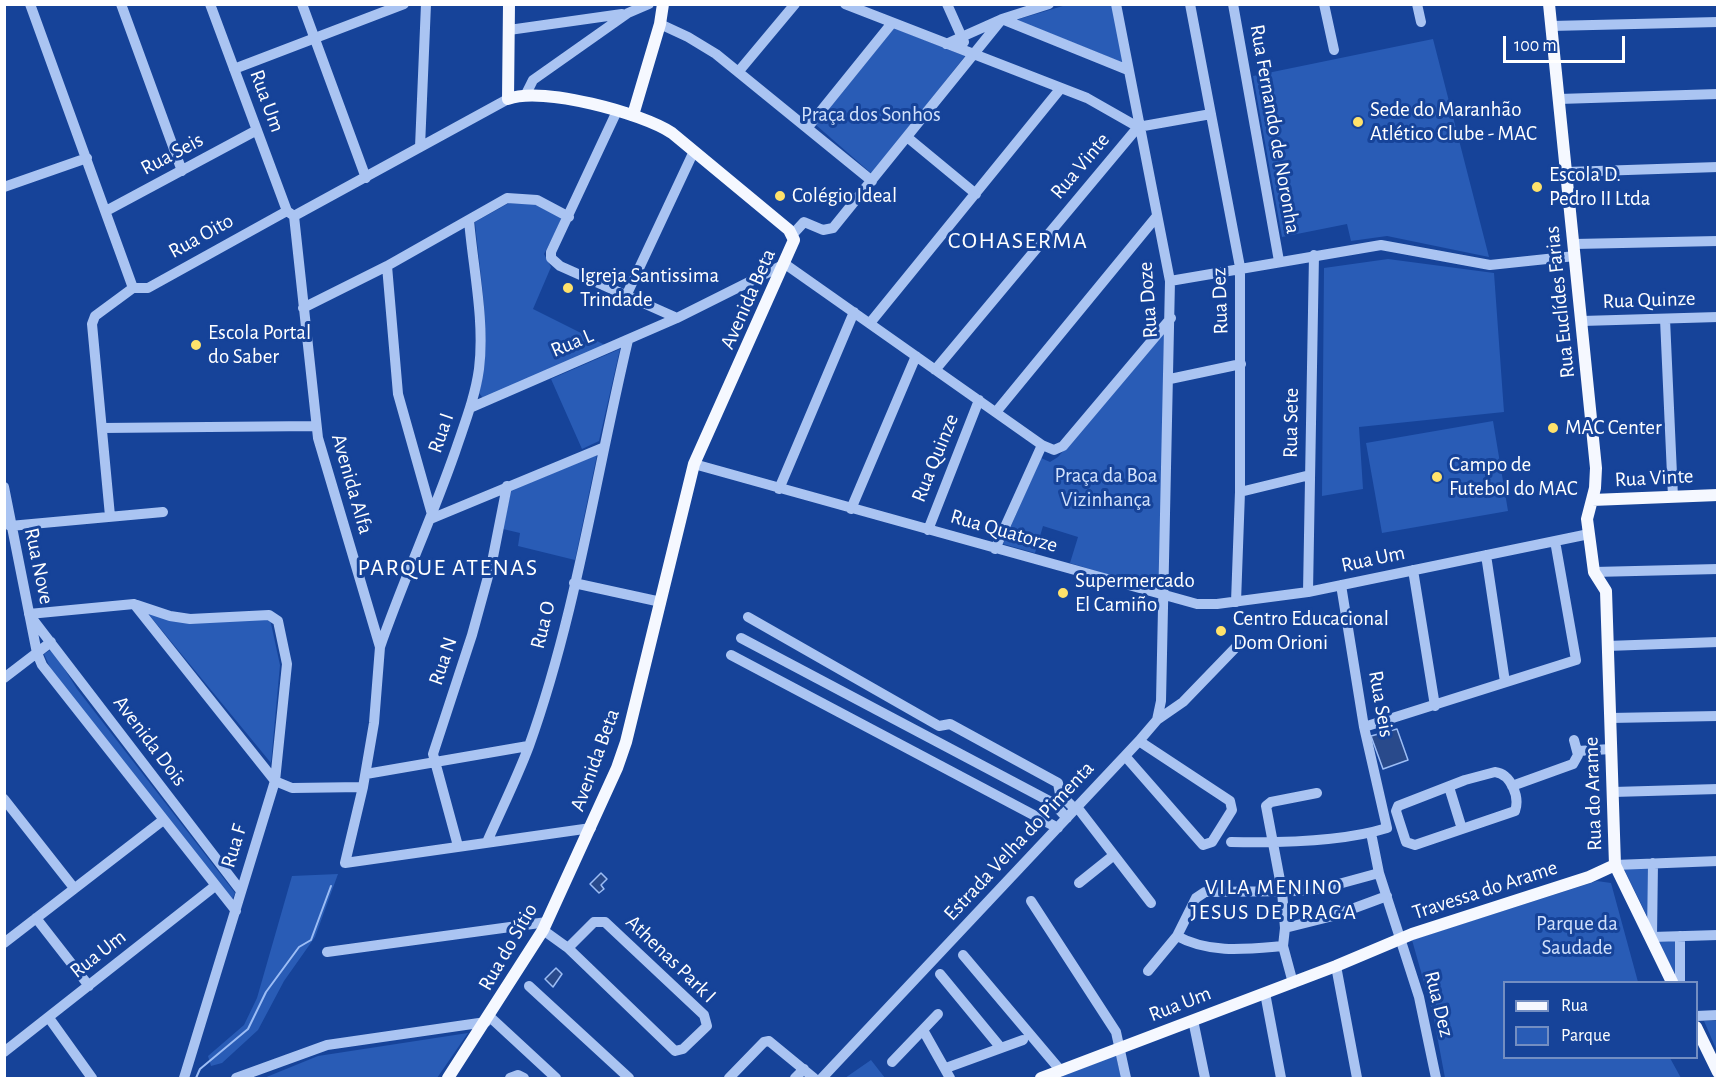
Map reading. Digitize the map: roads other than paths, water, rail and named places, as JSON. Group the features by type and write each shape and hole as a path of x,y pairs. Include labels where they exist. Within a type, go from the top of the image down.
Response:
{"main road":[{"path":"508,99 509,4"},
{"path":"633,115 660,24 663,4"},
{"name":"Rua Euclídes Farias","path":"1549,4 1596,468 1592,500 1587,514 1589,534 1606,591"},
{"name":"Avenida Beta","path":"508,99 526,94 617,111 663,128 793,234 794,243 785,264 694,464 626,742 591,828"},
{"name":"Rua Vinte","path":"1592,500 1718,495"},
{"name":"Rua do Arame","path":"1606,591 1615,865 1672,981"},
{"name":"Rua do Sítio","path":"448,1078 488,1019 545,926 591,828"},
{"name":"Travessa do Arame","path":"1401,940 1412,934 1589,877 1615,865"},
{"name":"Rua Um","path":"1041,1078 1401,940"},
{"path":"1698,1022 1718,1072"}],"street":[{"path":"30,4 133,288 95,316 92,324 110,516"},
{"path":"121,4 182,171"},
{"name":"Rua Um","path":"210,4 256,130 290,214"},
{"path":"302,4 366,178"},
{"path":"420,147 426,4"},
{"path":"526,94 533,80 628,13 649,4"},
{"path":"739,71 795,4"},
{"path":"845,4 1061,88 1106,107 1138,127"},
{"path":"947,4 961,37 973,54"},
{"path":"946,44 1002,19 1049,4"},
{"name":"Rua Doze","path":"1116,4 1138,127 1170,281 1165,597"},
{"name":"Rua Dez","path":"1190,4 1240,267 1240,492 1236,602"},
{"name":"Rua Fernando de Noronha","path":"1233,4 1279,261"},
{"path":"1324,4 1334,50"},
{"path":"1417,4 1421,22"},
{"path":"234,69 397,5"},
{"path":"509,30 628,13"},
{"path":"793,234 806,222 823,230 830,230 1002,19"},
{"path":"1002,19 1128,70"},
{"path":"1551,26 1718,22"},
{"path":"808,126 892,23"},
{"path":"660,24 688,37 739,71 872,181"},
{"path":"870,323 1061,88"},
{"path":"1559,99 1718,94"},
{"name":"Avenida Beta","path":"290,214 366,178 508,99"},
{"path":"617,111 552,252 554,262 677,318"},
{"name":"Rua Vinte","path":"935,370 1138,127 1211,114"},
{"name":"Rua Seis","path":"106,211 256,130"},
{"path":"907,137 976,194"},
{"path":"627,294 694,151"},
{"path":"4,187 87,158"},
{"path":"1567,172 1718,167"},
{"path":"303,308 387,266 492,205 516,196 537,200 569,217"},
{"name":"Rua Oito","path":"133,288 148,288 290,214"},
{"name":"Avenida Alfa","path":"290,214 316,426 380,647 374,723 366,774 345,863 458,846"},
{"path":"996,412 1156,216"},
{"name":"Rua I","path":"380,647 399,592 433,518 470,408 479,371 480,346 469,220"},
{"path":"1170,281 1240,267 1388,245 1490,265 1574,250 1718,241"},
{"name":"Rua Sete","path":"1308,592 1314,255"},
{"path":"785,264 1051,450 1063,446 1171,318"},
{"name":"Rua L","path":"470,408 677,318 785,264"},
{"path":"387,266 398,394 433,518 602,448"},
{"path":"779,489 854,312"},
{"name":"Rua Quinze","path":"1582,321 1718,317"},
{"path":"1665,318 1673,496"},
{"name":"Rua O","path":"487,842 528,746 548,685 574,584 602,448 628,340"},
{"path":"851,509 916,356"},
{"path":"1170,379 1241,364"},
{"name":"Rua Quinze","path":"928,530 979,400"},
{"path":"102,428 316,426"},
{"path":"995,549 1042,445"},
{"name":"Rua Quatorze","path":"694,464 1165,597"},
{"path":"1240,492 1310,476"},
{"name":"Rua N","path":"458,846 433,761 434,746 472,635 492,562 507,486"},
{"name":"Rua Nove","path":"4,487 37,653"},
{"path":"10,526 163,512"},
{"name":"Rua Um","path":"1165,597 1197,604 1236,602 1308,592 1589,534"},
{"path":"1364,728 1576,660 1555,541"},
{"path":"1486,555 1505,682"},
{"path":"1600,572 1718,569"},
{"path":"1413,570 1435,706"},
{"path":"574,584 661,602"},
{"name":"Rua Seis","path":"1341,585 1364,728 1387,828 1371,833"},
{"path":"1157,720 1161,700 1165,597"},
{"path":"29,614 134,604 275,781 292,788 363,787"},
{"name":"Rua F","path":"134,604 170,616 190,619 269,615 278,621 287,664 275,781 184,1078"},
{"name":"Avenida Dois","path":"29,614 241,891"},
{"path":"748,617 939,726 950,724 1058,783 1060,794 1073,811 1114,855 1150,903"},
{"path":"741,638 1053,804 1073,811"},
{"path":"4,678 51,642"},
{"path":"1607,646 1718,642"},
{"name":"Estrada Velha do Pimenta","path":"822,1078 1157,720 1183,702 1240,643"},
{"name":"Avenida Dois","path":"37,653 49,675 162,821 236,911"},
{"path":"731,655 1058,828"},
{"path":"1610,718 1718,716"},
{"path":"1125,756 1203,845 1212,842 1232,810 1230,801 1139,741"},
{"path":"366,774 528,746"},
{"path":"1512,786 1573,764 1576,746 1611,749"},
{"path":"1495,772 1503,774 1512,786 1517,806 1515,811 1410,845 1406,842 1396,811 1398,806 1495,772"},
{"path":"1449,787 1462,829"},
{"path":"1612,792 1718,789"},
{"path":"1293,982 1282,945 1285,928 1282,891 1266,806 1270,802 1317,794"},
{"path":"4,799 74,888"},
{"path":"5,942 162,821"},
{"path":"458,846 591,828"},
{"path":"1231,842 1274,843 1371,833"},
{"name":"Rua Dez","path":"1371,833 1379,873 1419,997 1436,1078"},
{"path":"1078,883 1114,855"},
{"path":"1615,865 1718,861"},
{"path":"1653,863 1652,937 1718,935"},
{"path":"1148,971 1178,936 1196,898 1205,892 1324,888 1379,873"},
{"name":"Rua Um","path":"4,1052 215,886"},
{"path":"1285,928 1333,916 1387,896"},
{"path":"1031,901 1116,1032 1126,1078"},
{"path":"36,918 89,986"},
{"name":"Athenas Park I","path":"545,926 675,1051 683,1049 707,1026 704,1015 605,922 594,922 568,948"},
{"path":"327,952 545,926"},
{"path":"1178,936 1193,945 1207,948 1282,945"},
{"path":"1680,936 1680,981"},
{"path":"963,955 1060,1071"},
{"path":"1336,966 1357,1078"},
{"path":"940,974 1001,1048"},
{"path":"529,986 629,1078"},
{"path":"1265,993 1281,1078"},
{"path":"892,1062 938,1014"},
{"path":"1698,1022 1718,1015"},
{"path":"49,1018 92,1078"},
{"path":"236,1078 327,1045 488,1019 556,1078"},
{"path":"1193,1020 1205,1078"},
{"path":"922,1030 948,1073 1023,1040"},
{"path":"729,1078 764,1042 774,1042 814,1078"},
{"path":"795,1078 804,1069"},
{"path":"510,1078 518,1075 524,1078"}],"waterway":[{"path":"196,1078 200,1069 248,1029 266,992 299,947 311,940 331,886"}],"place":[{"name":"Sede do Maranhão Atlético Clube - MAC","path":"1358,122"},
{"name":"Escola D. Pedro II Ltda","path":"1537,187"},
{"name":"Colégio Ideal","path":"780,196"},
{"name":"Igreja Santissima Trindade","path":"568,288"},
{"name":"Escola Portal do Saber","path":"196,345"},
{"name":"MAC Center","path":"1553,428"},
{"name":"Campo de Futebol do MAC","path":"1437,477"},
{"name":"Supermercado El Camiño","path":"1063,593"},
{"name":"Centro Educacional Dom Orioni","path":"1221,631"}],"district":[{"name":"COHASERMA","path":"1018,241"},
{"name":"PARQUE ATENAS","path":"448,568"},
{"name":"VILA MENINO JESUS DE PRAGA","path":"1274,900"}],"park label":[{"name":"Praça dos Sonhos","path":"871,115"},
{"name":"Praça da Boa Vizinhança","path":"1106,488"},
{"name":"Parque da Saudade","path":"1577,936"}]}
